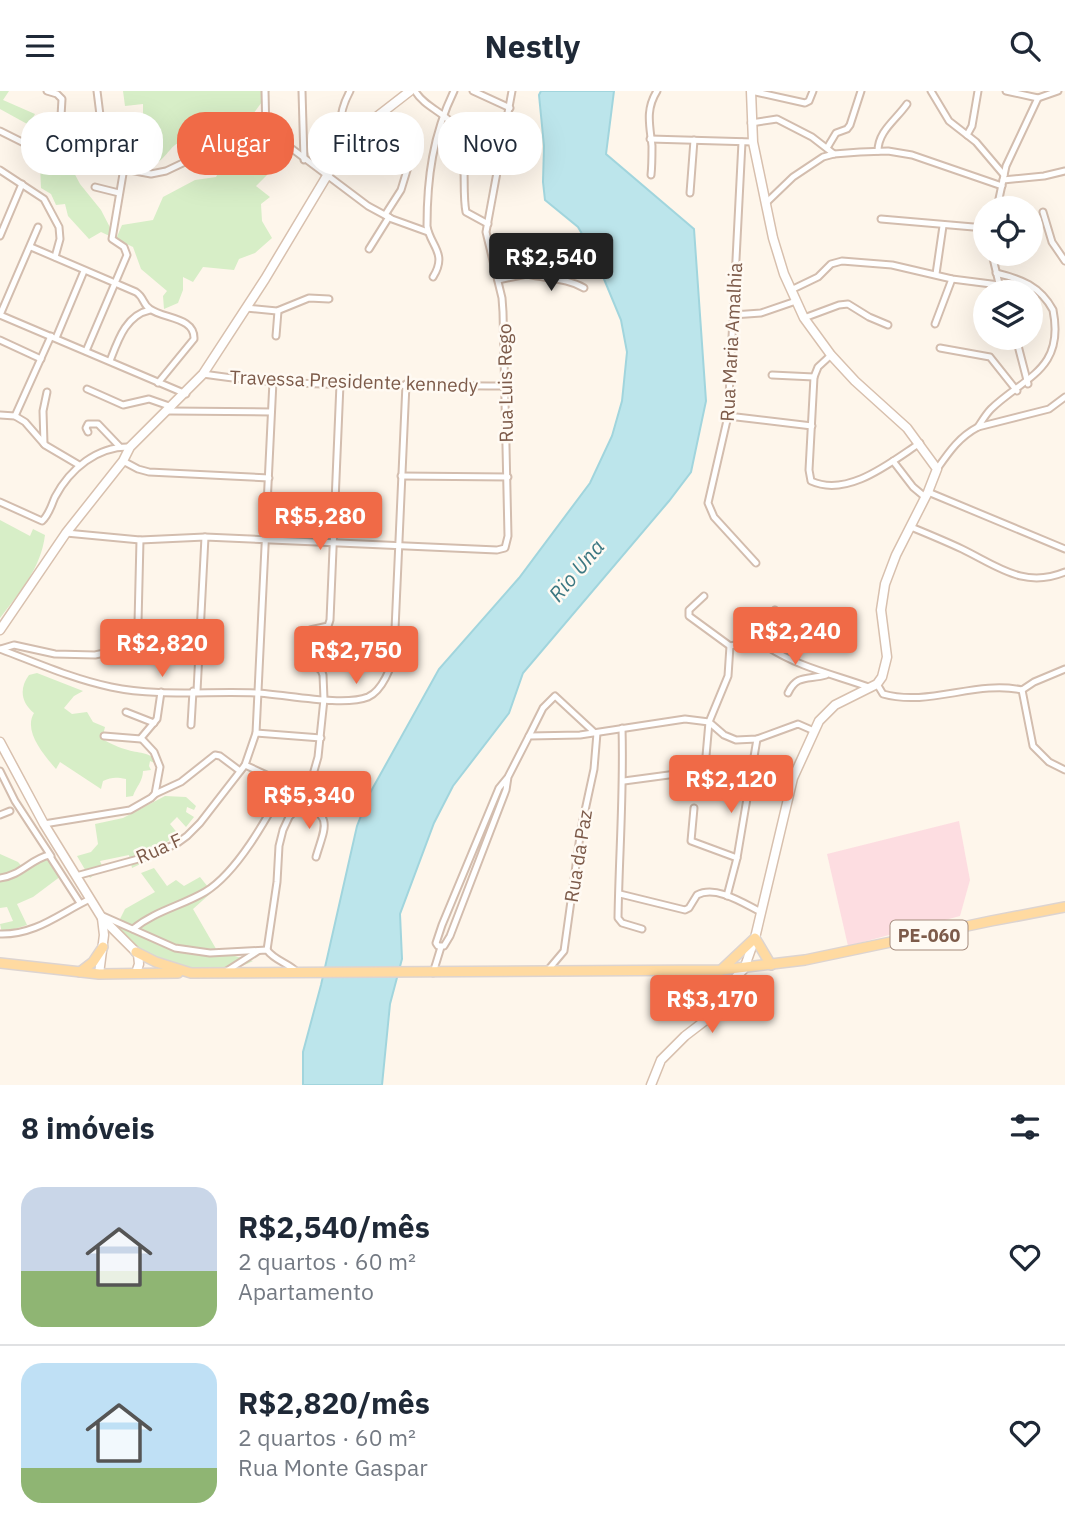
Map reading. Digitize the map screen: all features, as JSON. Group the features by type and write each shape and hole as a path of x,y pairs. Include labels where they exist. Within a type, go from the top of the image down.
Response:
{"main road":[{"name":"PE-060","path":"191,973 545,973 744,969 806,960 1065,907"},
{"path":"721,970 755,938 771,965"},
{"path":"80,972 93,962 103,947"},
{"path":"136,952 156,962 191,973"},
{"path":"0,963 99,974 191,973"}],"street":[{"path":"47,91 62,99 61,112"},
{"path":"97,91 100,112"},
{"path":"265,91 266,112"},
{"path":"302,91 304,160"},
{"path":"342,112 350,91"},
{"path":"384,112 412,91 438,112"},
{"path":"445,112 454,91"},
{"path":"472,91 510,108"},
{"name":"Rua Luis Rego","path":"400,547 500,550 506,547 508,477 503,312 498,280 488,247 488,224 512,91"},
{"path":"651,175 648,126 650,106 656,91"},
{"path":"813,91 809,101 805,103 751,91 753,142 776,247 804,319 855,381 897,417 920,443 937,469"},
{"path":"827,148 836,132 847,129 850,125 861,91"},
{"path":"931,91 949,121 979,146 1003,180"},
{"path":"967,135 972,126 978,91"},
{"path":"1006,91 1038,97 1058,91"},
{"path":"1000,196 1003,180 1038,97"},
{"path":"878,151 882,134 907,104"},
{"path":"751,123 777,119 812,137 834,154"},
{"path":"433,277 439,260 436,246 428,232 430,165 438,128"},
{"path":"0,131 21,142"},
{"path":"650,139 753,142"},
{"path":"690,193 694,140"},
{"name":"Rua Maria Amalhia","path":"742,142 728,416 724,439 712,474 708,507 756,563"},
{"path":"294,151 352,195 387,216 428,232"},
{"path":"766,202 793,177 823,157 834,154 878,151 912,155 1003,180 1065,171"},
{"path":"0,170 44,198 59,227 60,239 55,257"},
{"path":"86,351 127,255 126,250 112,239 123,175"},
{"path":"369,249 401,190 406,175"},
{"path":"463,175 467,214 488,224"},
{"path":"0,630 66,533 123,461 130,447 186,394 203,374 326,176"},
{"path":"0,236 22,184"},
{"path":"95,187 119,193"},
{"path":"1043,212 1052,241 1065,261"},
{"path":"881,219 973,228"},
{"path":"936,274 943,226"},
{"path":"38,227 0,317 54,337 186,394"},
{"path":"31,247 140,294 150,310"},
{"path":"498,280 527,274 558,252"},
{"path":"791,290 818,277 831,264 842,261 892,265 973,282"},
{"path":"995,266 998,280"},
{"path":"15,416 84,271"},
{"path":"996,273 1030,284 1044,295 1056,315 1062,333"},
{"path":"527,274 570,281 584,288"},
{"path":"935,324 952,279"},
{"path":"246,308 278,311 309,298 330,299"},
{"path":"733,314 761,313 796,301"},
{"path":"804,319 848,304 888,325"},
{"path":"110,361 121,334 139,313 150,310 189,325 195,335 192,342 158,383"},
{"path":"276,335 278,311"},
{"path":"0,340 41,359"},
{"path":"940,348 990,357 1017,391"},
{"path":"1019,350 1028,384"},
{"path":"831,355 818,367 814,377 810,480 815,483 847,483 871,474 920,443"},
{"path":"978,427 988,412 1053,363"},
{"name":"Travessa Presidente kennedy","path":"203,374 340,384 504,386"},
{"path":"772,375 814,377"},
{"name":"Rua F","path":"76,876 142,858 176,844 201,823 243,768 256,733 273,381"},
{"path":"222,974 264,950 277,882 279,846 289,817 308,794 321,738 324,699 322,672 310,663 306,639 310,630 326,627 330,623 340,384"},
{"path":"0,649 84,681 126,690 257,693 324,699 368,697 389,671 394,652 406,384"},
{"path":"87,389 123,405 149,399 170,409 271,412"},
{"path":"44,444 43,411 47,392"},
{"path":"651,1085 662,1060 675,1045 719,1010 734,979 744,969 755,938 793,778 814,731 824,714 835,705 874,686 882,677 887,657 881,610 885,584 937,469 963,436 978,427 1049,409 1065,397"},
{"path":"0,415 15,416 29,425 44,444 79,465"},
{"path":"728,416 812,426"},
{"path":"88,432 88,424 98,424 120,447"},
{"path":"0,502 40,521 46,518 60,489 79,465 101,452 130,447"},
{"path":"123,461 149,472 270,478"},
{"path":"892,461 914,487 927,495 1065,549"},
{"path":"401,476 508,477"},
{"path":"911,527 1014,575 1033,578 1065,572"},
{"path":"66,533 140,540 205,537 400,547"},
{"path":"191,725 201,638 205,537"},
{"path":"140,540 138,623 145,643"},
{"path":"704,596 690,610 689,616 730,646 767,639"},
{"path":"775,610 775,619 767,639 768,647 782,657 826,675 874,686 883,694 928,697 1002,687 1022,690 1065,669"},
{"path":"0,649 13,645 55,654 95,655 184,636 201,638"},
{"path":"624,781 691,772 700,768 706,756 709,722 727,680 730,646"},
{"path":"788,692 794,682 826,675"},
{"path":"1022,690 1033,746 1049,762 1065,770"},
{"path":"141,739 142,734 158,716 161,692"},
{"path":"440,947 436,943 442,925 499,788 508,776 543,708 555,696 596,733"},
{"path":"126,712 154,723"},
{"path":"529,736 564,737 685,719 709,722 724,735 736,740 757,739 798,724 814,731"},
{"path":"622,728 624,781 618,920 642,929"},
{"path":"256,733 321,738"},
{"name":"Rua da Paz","path":"545,973 564,951 581,829 594,769 596,733"},
{"path":"104,736 141,739 154,752 160,776 153,796"},
{"path":"727,896 737,858 757,739"},
{"path":"0,743 44,824 90,898 122,940 136,952 139,964 136,973"},
{"path":"44,824 130,810 181,782 215,755 308,794"},
{"path":"0,771 15,801 80,903"},
{"path":"433,973 440,947 446,943 460,912 506,790 508,776"},
{"path":"132,929 152,915 202,894 215,885 262,827 286,783"},
{"path":"301,805 317,810 323,817 324,827 316,857"},
{"path":"694,808 692,843 737,858"},
{"path":"0,815 10,811"},
{"path":"0,878 16,874 43,856 51,856"},
{"path":"620,894 685,910 697,895 703,892 727,896 761,912"},
{"path":"0,934 16,934 37,928 90,898"},
{"path":"102,916 175,949 210,953 264,950 300,973"},
{"path":"99,974 103,947 102,916"}],"shaded area":[{"path":"959,821 970,880 960,916 848,946 827,854"}],"green space":[{"path":"0,91 9,91 3,100 30,112 21,112 21,121 0,109"},
{"path":"123,91 270,91 255,112 177,112 177,144 163,158 163,112 143,112 143,104 125,106"},
{"path":"40,175 75,175 101,210 116,239 122,225 153,220 163,197 195,180 267,175 256,186 270,197 261,204 262,221 272,238 255,253 239,259 234,270 203,267 193,282 183,277 183,290 178,303 164,309 163,296 167,291 141,269 133,247 101,232 89,239 68,216 65,204 56,205 51,194 41,188"},
{"path":"0,520 30,536 33,529 45,535 34,569 0,618"},
{"path":"37,673 83,691 74,696 64,708 72,714 87,712 93,722 105,727 102,739 121,748 149,755 155,760 157,764 150,761 151,770 143,771 133,796 126,797 126,779 103,781 101,789 60,762 56,769 46,757 33,735 31,720 34,713 26,705 23,695 29,675"},
{"path":"165,796 186,797 196,806 194,810 187,807 186,812 194,817 186,827 177,817 170,824 179,835 168,841 151,859 132,868 129,855 100,861 103,868 90,878 77,856 91,852 98,844 95,824 123,818"},
{"path":"0,854 18,862 25,870 49,856 61,876 33,897 17,904 27,925 2,933 0,924 13,921 7,907 0,908"},
{"path":"154,868 167,886 176,880 184,886 200,877 212,892 193,909 219,954 253,961 227,970 198,971 170,965 136,947 117,925 125,909 155,892 141,873"}],"water":[{"name":"Rio Una","path":"541,91 614,91 606,154 694,229 706,401 691,472 523,673 509,713 453,786 434,823 400,914 402,959 390,1004 382,1085 303,1085 303,1052 357,826 370,793 439,669 519,578 590,483 612,436 622,401 627,352 621,320 594,255 578,227 545,200 539,95"}]}
